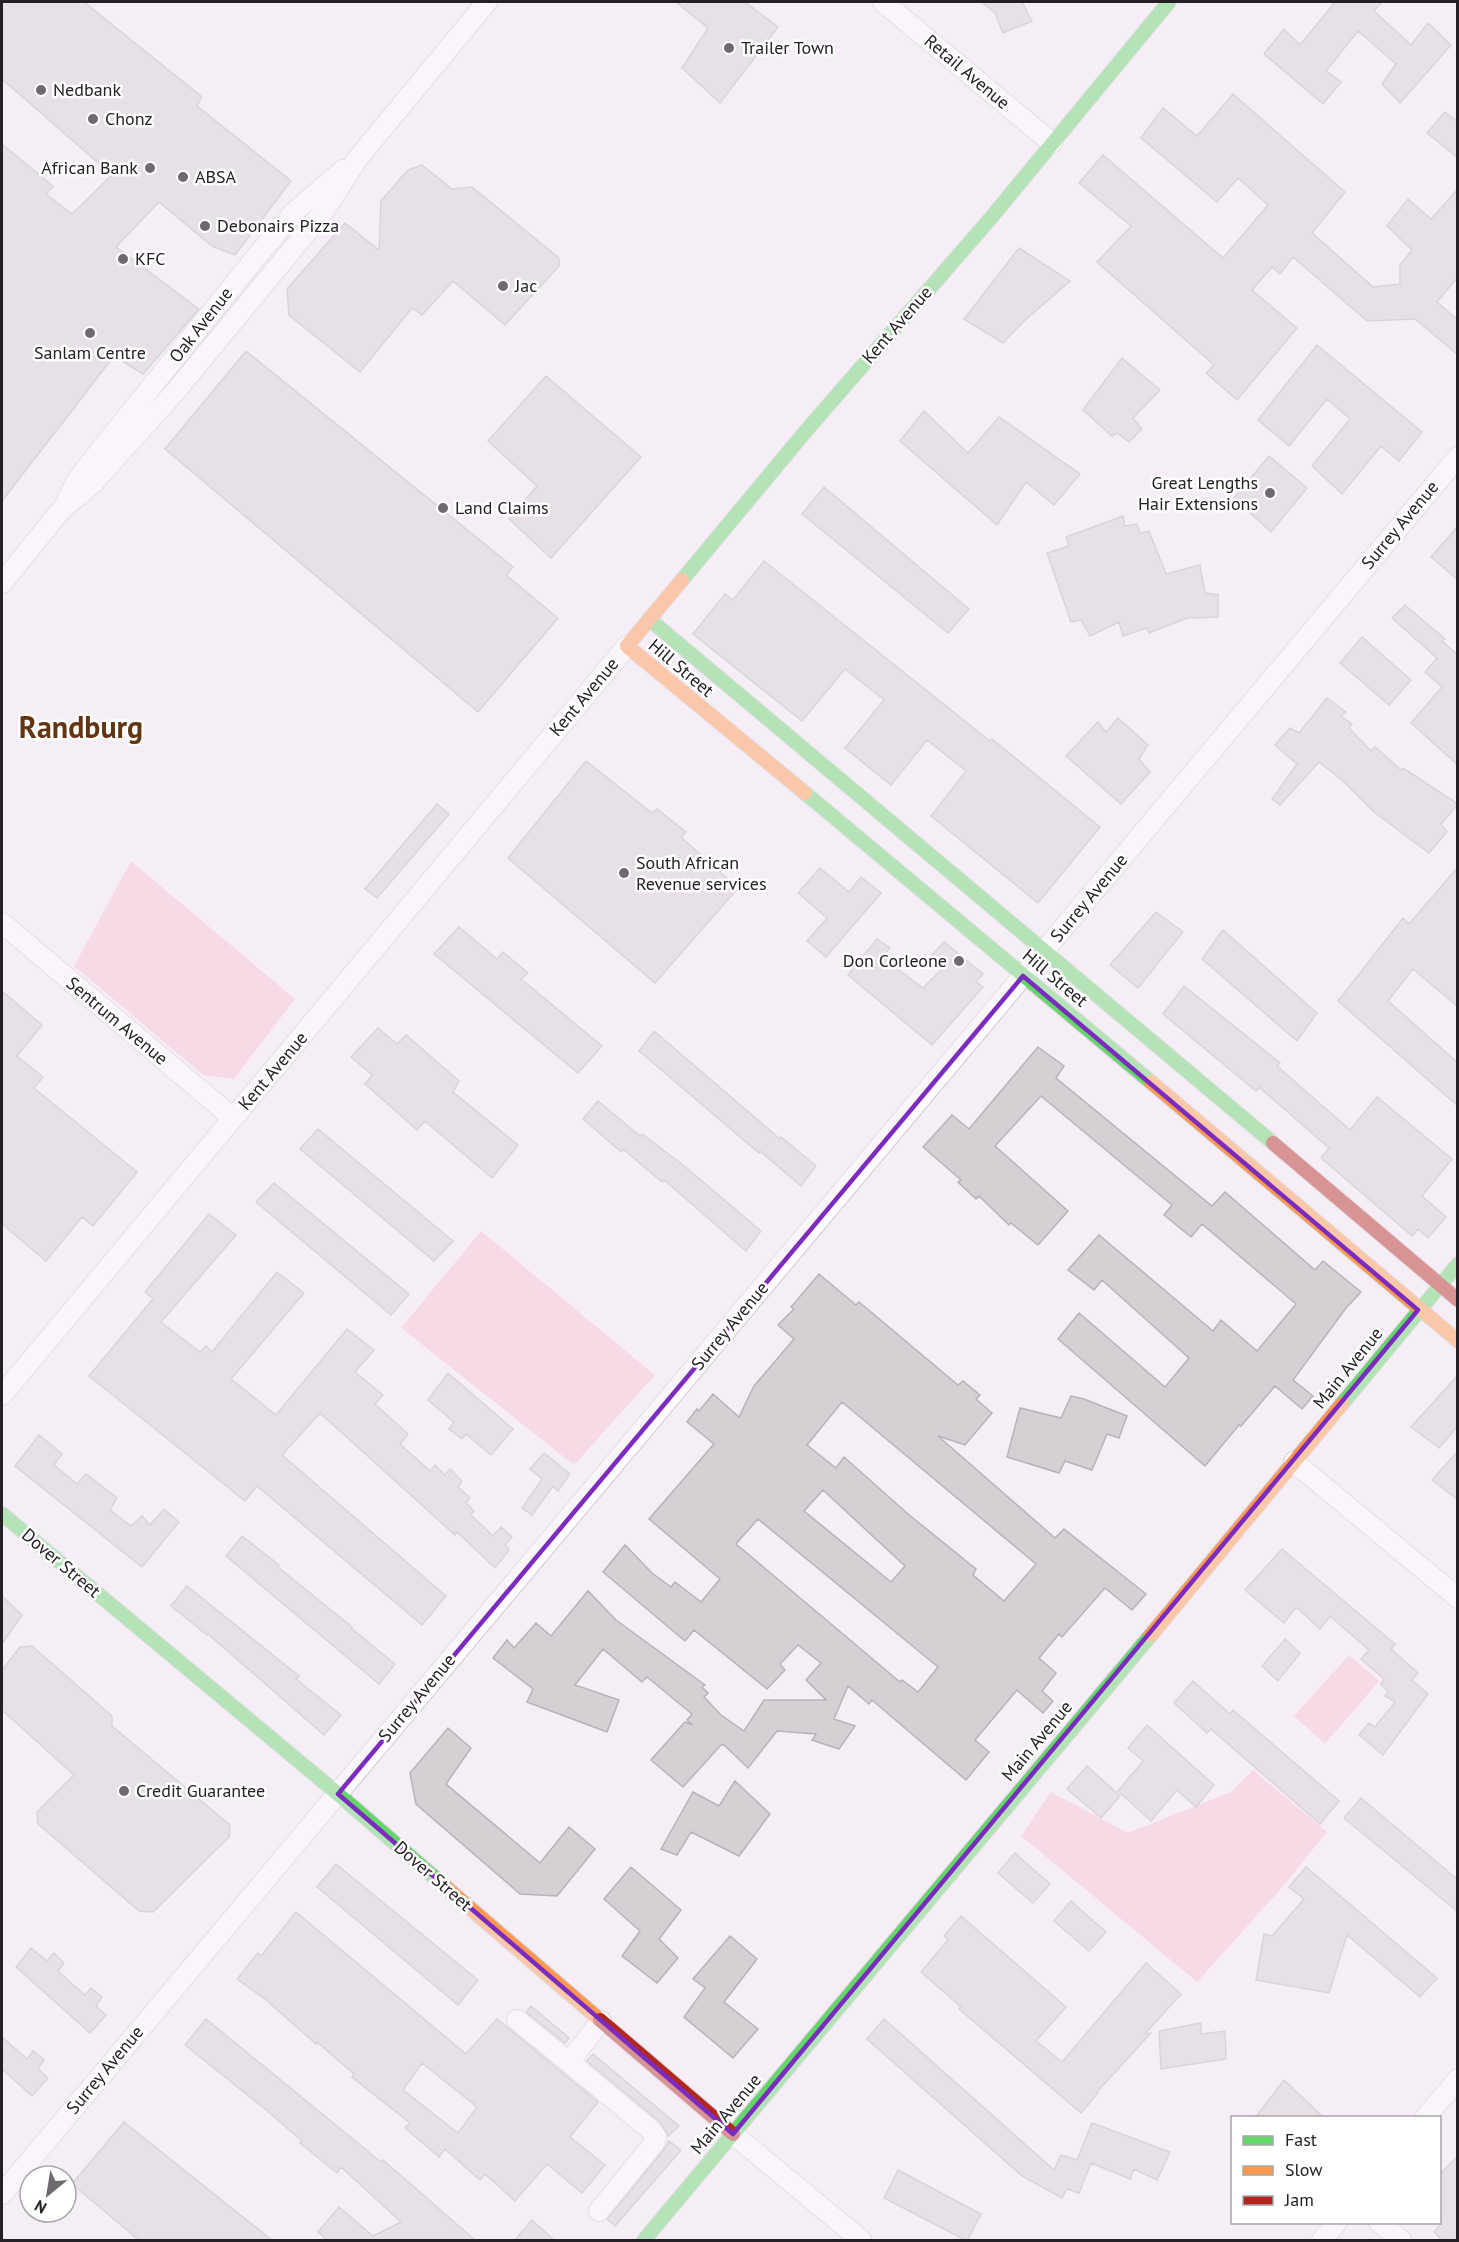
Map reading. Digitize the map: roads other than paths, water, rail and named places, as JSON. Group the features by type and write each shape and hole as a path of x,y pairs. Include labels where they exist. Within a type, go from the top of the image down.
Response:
{"main road":[{"name":"Kent Avenue","path":"627,646 805,432 990,219 1169,2"},
{"name":"Hill Street","path":"649,619 1458,1300"},
{"name":"Hill Street","path":"627,646 1023,976 1418,1310 1458,1341"},
{"name":"Main Avenue","path":"644,2241 1458,1264"},
{"name":"Dover Street","path":"2,1514 338,1794 733,2134"}],"street":[{"name":"Oak Avenue","path":"2,583 62,509 78,479 250,263 294,212 358,158 487,2"},
{"name":"Retail Avenue","path":"883,2 1052,143"},
{"name":"Surrey Avenue","path":"2,2194 1458,457"},
{"name":"Kent Avenue","path":"2,1395 627,646"},
{"name":"Sentrum Avenue","path":"2,923 233,1118"},
{"path":"1294,1462 1458,1598"},
{"path":"517,2020 652,2131 656,2137 654,2143 599,2211"},
{"path":"569,2062 602,2021"},
{"path":"1427,2116 1458,2079"},
{"name":"Dover Street","path":"733,2134 861,2241"},
{"path":"1322,2241 1336,2224"},
{"path":"1380,2224 1401,2241"}],"place":[{"name":"Trailer Town","path":"729,48"},
{"name":"Nedbank","path":"41,90"},
{"name":"Chonz","path":"93,119"},
{"name":"African Bank","path":"150,168"},
{"name":"ABSA","path":"183,177"},
{"name":"Debonairs Pizza","path":"205,226"},
{"name":"KFC","path":"123,259"},
{"name":"Jac","path":"503,286"},
{"name":"Sanlam Centre","path":"90,333"},
{"name":"Great Lengths Hair Extensions","path":"1270,493"},
{"name":"Land Claims","path":"443,508"},
{"name":"South African Revenue services","path":"624,873"},
{"name":"Don Corleone","path":"959,961"},
{"name":"Credit Guarantee","path":"124,1791"}],"district":[{"name":"Randburg","path":"81,728"}]}
